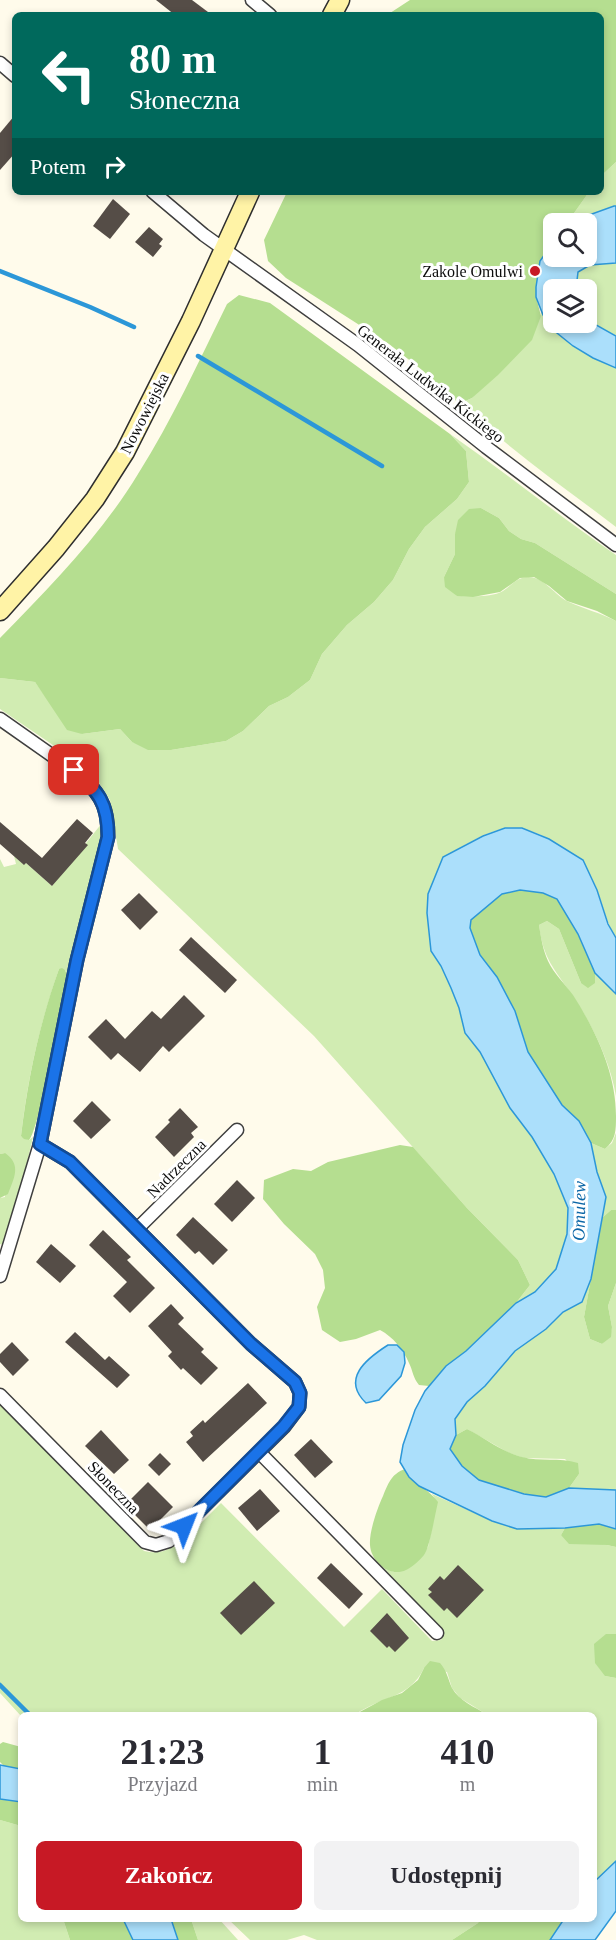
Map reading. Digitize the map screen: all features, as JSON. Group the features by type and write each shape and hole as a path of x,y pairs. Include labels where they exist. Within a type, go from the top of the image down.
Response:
{"main road":[{"name":"Nowowiejska","path":"0,611 56,548 88,507 124,452 191,321 249,195"}],"street":[{"path":"252,0 266,12"},
{"path":"0,63 12,73"},
{"name":"Generała Ludwika Kickiego","path":"157,195 224,250 358,345 486,447 616,545"},
{"path":"0,719 84,778 96,790 108,817 108,837 77,960 40,1144 0,1276"},
{"name":"Nadrzeczna","path":"137,1229 237,1130"},
{"name":"Słoneczna","path":"0,1395 145,1542 156,1545 169,1541 259,1452 299,1407 300,1393 295,1382 251,1344 70,1162 40,1144"},
{"path":"259,1452 437,1633"}],"green space":[{"path":"410,0 616,0 616,162 604,173 604,12 392,12"},
{"path":"616,162 616,206 596,213 574,213 587,195 604,195 604,173"},
{"path":"286,195 587,195 574,213 543,213 543,257 540,261 536,297 541,316 532,340 498,375 472,398 461,403 451,398 422,370 389,344 286,278 268,261 264,240"},
{"path":"616,263 616,336 597,326 597,279 577,279 578,272 587,267 597,267 597,264"},
{"path":"239,295 270,303 450,434 466,451 469,482 457,499 425,527 409,549 393,580 374,602 347,625 322,654 310,680 288,697 269,706 243,731 226,741 171,750 148,750 132,742 120,729 82,734 67,730 35,682 0,678 0,638 74,560 108,518 150,454 174,412 227,304"},
{"path":"541,310 543,333 559,333 616,368 616,527 517,452 461,403 472,398 541,316"},
{"path":"450,434 616,555 616,594 535,543 521,539 509,531 499,518 481,508 455,534 455,554 444,577 457,596 493,595 503,591 519,579 536,578 563,599 616,621 616,938 592,878 586,869 567,850 543,836 518,828 507,828 482,836 443,857 428,894 431,951 451,988 465,1033 480,1052 510,1108 532,1137 554,1174 568,1208 567,1233 556,1269 535,1292 516,1303 530,1285 518,1260 467,1208 314,1036 118,849 110,800 99,783 75,760 0,709 0,678 35,682 45,696 82,734 120,729 132,742 171,750 226,741 243,731 269,706 288,697 310,680 322,654 347,625 374,602 393,580 409,549 425,527 457,499 469,482 466,451"},
{"path":"481,508 499,518 509,531 521,539 535,543 616,594 616,621 597,611 567,601 534,577 520,578 500,592 473,597 457,596 445,587 444,577 455,554 458,520 469,509"},
{"path":"102,823 100,841 67,975 65,970 59,969 35,1052 21,1136 29,1140 33,1137 19,1197 3,1245 0,1244 0,1198 5,1197 5,1153 0,1154 0,859 4,867 16,864 14,856 23,864 26,863 52,886"},
{"path":"520,890 543,893 557,899 578,934 595,973 595,983 588,988 581,983 559,929 547,921 539,925 548,961 556,975 573,995 597,1038 613,1084 616,1126 615,1134 605,1149 591,1143 579,1121 562,1105 543,1079 528,1052 515,1011 497,977 480,955 470,928 471,920 502,894"},
{"path":"547,921 559,929 581,983 595,983 595,973 616,994 616,1096 605,1056 593,1030 546,955 539,925"},
{"path":"62,968 67,975 39,1114 29,1140 24,1139 21,1136 35,1052 52,990 59,969"},
{"path":"616,1133 616,1210 611,1210 602,1218 606,1197 597,1172 591,1143 605,1149 612,1143"},
{"path":"400,1145 413,1147 467,1208 518,1260 530,1285 516,1303 466,1351 446,1366 429,1386 419,1385 401,1348 380,1330 340,1342 322,1330 317,1307 325,1288 323,1270 315,1254 284,1224 263,1199 264,1180 293,1169 311,1171 328,1162"},
{"path":"5,1153 13,1162 15,1172 8,1194 0,1198 0,1154"},
{"path":"611,1210 616,1210 616,1283 608,1306 612,1327 611,1337 602,1344 590,1339 584,1317 602,1218"},
{"path":"591,1279 584,1317 590,1339 602,1344 610,1337 612,1327 608,1306 616,1283 616,1490 569,1488 579,1474 565,1459 524,1458 509,1453 467,1429 456,1435 455,1419 467,1402 485,1386 515,1351 546,1329 563,1312 582,1302"},
{"path":"0,1404 144,1551 158,1552 185,1545 196,1534 196,1528 221,1503 344,1627 382,1589 432,1641 441,1640 443,1634 440,1627 383,1568 394,1572 428,1547 437,1502 432,1494 492,1521 517,1529 565,1528 561,1535 616,1547 616,1634 606,1634 605,1676 616,1678 616,1861 597,1879 597,1712 483,1712 460,1698 452,1688 447,1672 424,1668 411,1686 359,1712 18,1713 0,1693"},
{"path":"467,1429 515,1455 578,1463 579,1474 569,1488 546,1497 524,1494 479,1480 462,1466 450,1449 456,1435"},
{"path":"405,1469 438,1502 424,1555 408,1569 394,1572 382,1567 374,1557 370,1540 376,1514 388,1484 396,1474"},
{"path":"599,1524 616,1529 616,1547 569,1544 561,1535 565,1528"},
{"path":"606,1634 616,1634 616,1678 605,1676 595,1663 594,1644"},
{"path":"430,1661 440,1663 459,1697 483,1712 360,1712 382,1700 402,1693 418,1680"},
{"path":"3,1742 18,1746 18,1768 4,1766 0,1762 0,1744"},
{"path":"0,1799 18,1802 18,1825 0,1820"},
{"path":"0,1820 18,1825 18,1922 64,1922 70,1940 0,1940"},
{"path":"64,1922 124,1922 133,1940 70,1940"},
{"path":"172,1922 192,1922 198,1940 178,1940"},
{"path":"192,1922 222,1922 238,1940 198,1940"},
{"path":"231,1922 478,1922 452,1940 317,1940 304,1935 287,1940 250,1940"},
{"path":"562,1922 550,1940 452,1940 478,1923"}],"water":[{"path":"616,206 616,263 597,264 597,213 595,213"},
{"path":"543,257 543,267 587,267 578,272 577,279 543,279 543,315 536,297 540,261"},
{"path":"597,325 616,336 616,368 593,358 557,333 597,333"},
{"name":"Omulew","path":"505,828 522,828 549,839 583,860 597,890 608,924 616,938 616,994 595,973 578,934 557,899 543,893 520,890 502,894 471,920 470,928 480,955 497,977 515,1011 528,1052 562,1105 579,1121 591,1143 597,1172 606,1197 591,1279 582,1302 563,1312 546,1329 515,1351 485,1386 467,1402 455,1419 456,1435 450,1449 462,1466 479,1480 524,1494 546,1497 569,1488 616,1490 616,1529 599,1524 565,1528 517,1529 492,1521 419,1486 409,1477 400,1462 403,1445 415,1410 425,1391 446,1366 466,1351 516,1303 535,1292 556,1269 567,1234 568,1208 554,1174 532,1137 510,1108 480,1052 465,1033 451,988 431,951 427,913 428,894 443,857 483,836"},
{"path":"388,1345 397,1345 404,1352 405,1363 401,1376 379,1400 366,1403 356,1386 359,1370"},
{"path":"0,1765 18,1768 18,1802 0,1799"},
{"path":"616,1861 616,1911 595,1940 550,1940 562,1922 597,1922 597,1879"},
{"path":"124,1922 172,1922 178,1940 133,1940"}],"building":[{"path":"156,0 192,0 208,12 171,12"},
{"path":"12,119 12,156 0,170 0,133"},
{"path":"113,199 130,214 110,239 93,226"},
{"path":"149,227 163,239 159,244 162,246 153,257 135,242"},
{"path":"77,819 93,833 85,843 88,845 52,886 0,844 0,822 42,858"},
{"path":"139,893 158,912 140,930 121,910"},
{"path":"191,937 237,980 225,993 179,950"},
{"path":"184,995 205,1016 169,1052 163,1046 140,1072 118,1053 111,1060 88,1037 106,1019 125,1039 152,1011 161,1019"},
{"path":"92,1101 111,1120 91,1139 73,1121"},
{"path":"180,1108 198,1127 191,1133 194,1137 174,1157 155,1137"},
{"path":"237,1180 255,1198 232,1222 214,1204"},
{"path":"193,1217 228,1250 213,1265 199,1251 195,1254 176,1235"},
{"path":"103,1230 131,1257 127,1260 155,1288 130,1313 113,1296 127,1282 89,1245"},
{"path":"51,1244 76,1266 60,1283 36,1262"},
{"path":"171,1304 184,1318 178,1324 204,1349 201,1352 218,1368 201,1385 183,1368 181,1370 168,1356 172,1352 148,1326"},
{"path":"75,1332 105,1360 109,1356 130,1375 117,1388 65,1342"},
{"path":"12,1342 29,1360 13,1376 0,1362 0,1354"},
{"path":"248,1383 267,1403 203,1462 186,1442 193,1436 190,1432 203,1420 205,1423"},
{"path":"101,1430 129,1460 114,1474 85,1446"},
{"path":"311,1439 333,1462 315,1478 294,1455"},
{"path":"160,1453 171,1464 159,1476 148,1465"},
{"path":"148,1482 173,1507 150,1530 125,1505"},
{"path":"260,1489 280,1511 257,1531 238,1508"},
{"path":"331,1563 363,1594 349,1609 317,1578"},
{"path":"458,1565 484,1590 457,1618 447,1608 444,1611 428,1595 432,1592 428,1589 440,1576 444,1580"},
{"path":"254,1581 275,1603 241,1635 220,1613"},
{"path":"387,1613 409,1638 395,1652 389,1646 387,1648 370,1631"}],"waterway":[{"path":"0,271 134,327"},
{"path":"198,356 382,466"},
{"path":"0,1685 27,1712"}],"place":[{"name":"Zakole Omulwi","path":"535,271"}],"route":[{"path":"74,770 96,790 108,817 108,837 77,960 40,1144 70,1162 251,1344 295,1382 300,1393 299,1407 284,1426 184,1526"}]}
